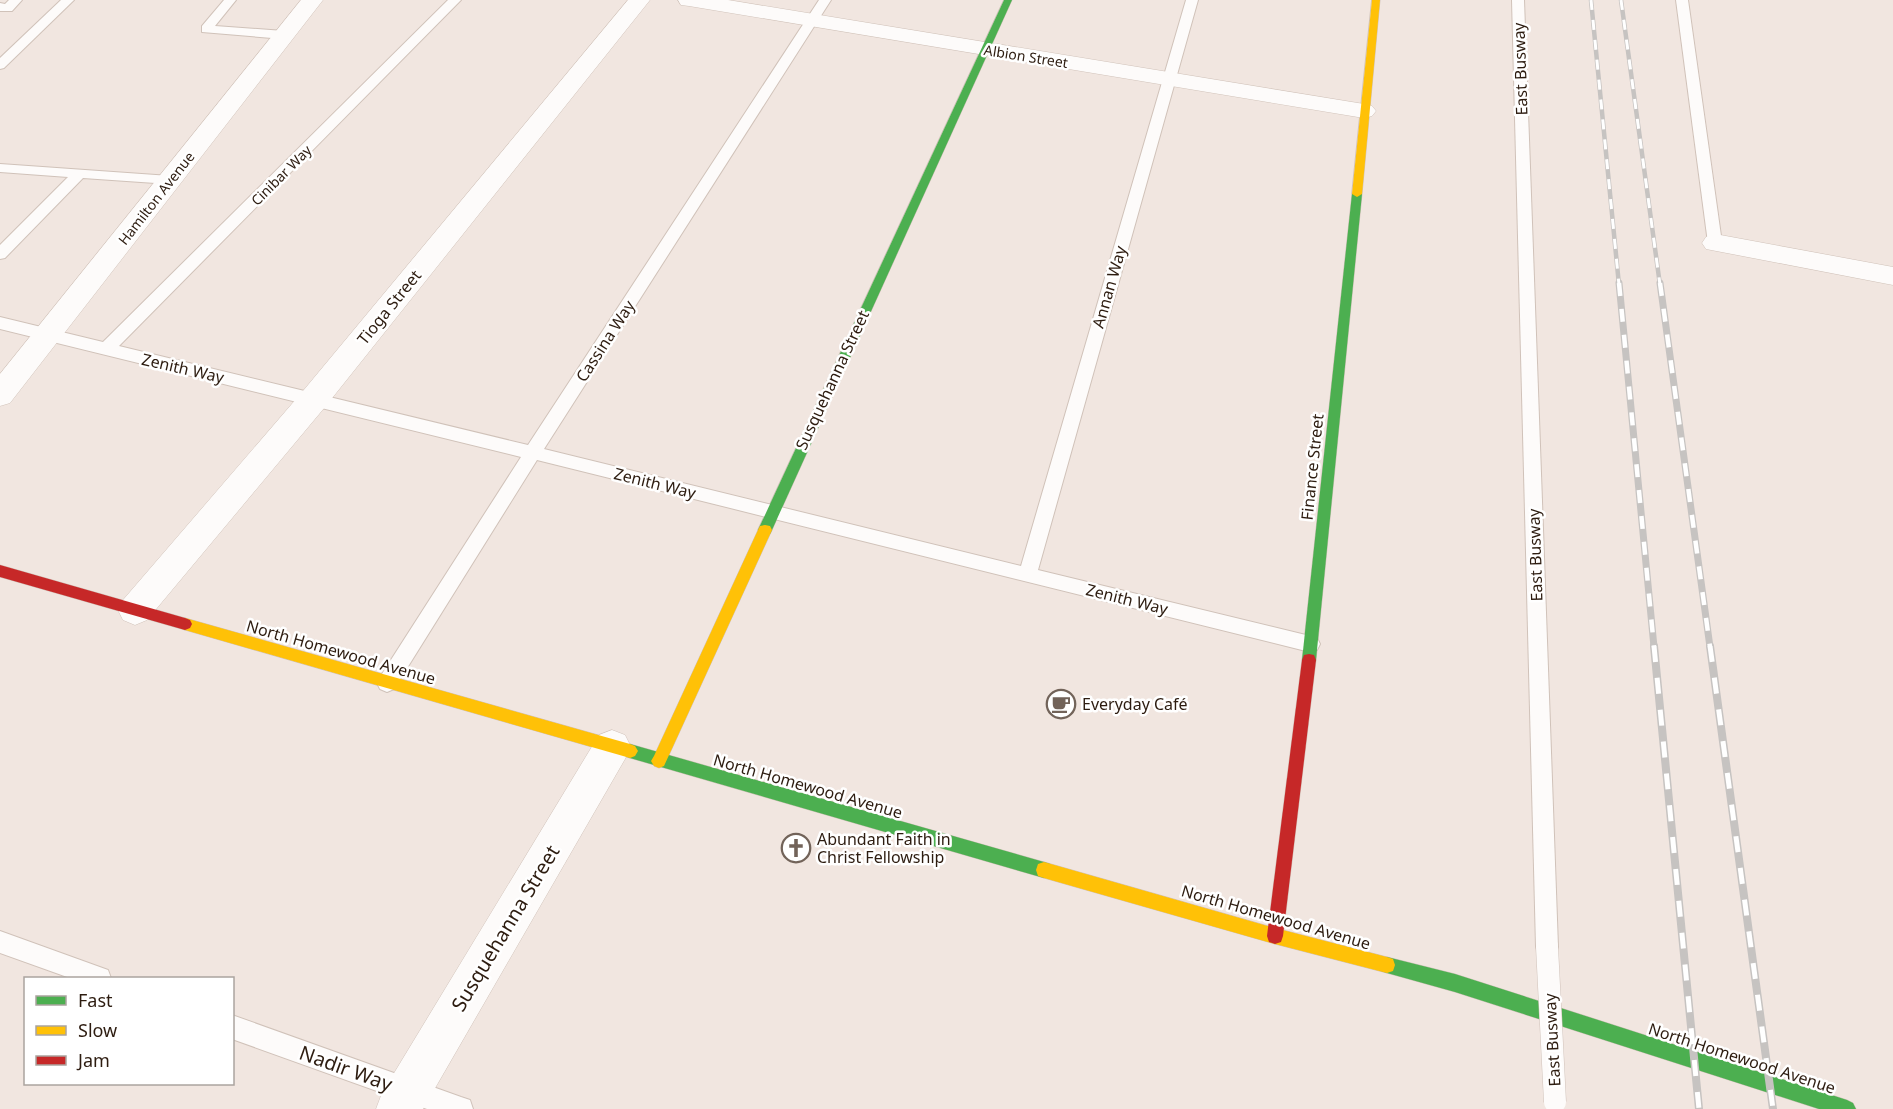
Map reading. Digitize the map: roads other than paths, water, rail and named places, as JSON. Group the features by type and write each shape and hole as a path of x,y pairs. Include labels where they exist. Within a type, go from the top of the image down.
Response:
{"street":[{"name":"Hamilton Avenue","path":"0,395 312,0"},
{"name":"Tioga Street","path":"135,610 314,399 639,0"},
{"name":"Albion Street","path":"688,0 1364,111"},
{"name":"Susquehanna Street","path":"659,761 1008,0"},
{"name":"Finance Street","path":"1275,936 1287,855 1310,644 1376,0"},
{"path":"1715,243 1893,276"},
{"name":"North Homewood Avenue","path":"0,571 659,761 1188,909 1275,936 1455,983 1847,1109"},
{"name":"Susquehanna Street","path":"403,1100 612,747"}],"lane":[{"path":"0,7 8,8 16,0"},
{"path":"0,65 68,0"},
{"path":"230,0 206,29 284,35"},
{"name":"Cinibar Way","path":"106,350 455,0"},
{"name":"Cassina Way","path":"387,682 532,452 825,0"},
{"name":"Annan Way","path":"1028,574 1192,0"},
{"name":"East Busway","path":"1518,0 1547,947 1555,1105"},
{"path":"1682,0 1715,243"},
{"path":"0,168 170,180"},
{"path":"0,254 80,173"},
{"name":"Zenith Way","path":"0,323 1310,644"},
{"path":"0,942 97,977"},
{"name":"Nadir Way","path":"234,1028 403,1100 461,1109"}],"railway":[{"path":"1591,0 1619,285"},
{"path":"1621,0 1660,285"},
{"path":"1619,283 1654,647"},
{"path":"1660,283 1710,647"},
{"path":"1654,646 1699,1109"},
{"path":"1710,646 1773,1109"}],"place":[{"name":"Everyday Café","path":"1061,704"},
{"name":"Abundant Faith in Christ Fellowship","path":"796,848"}]}
